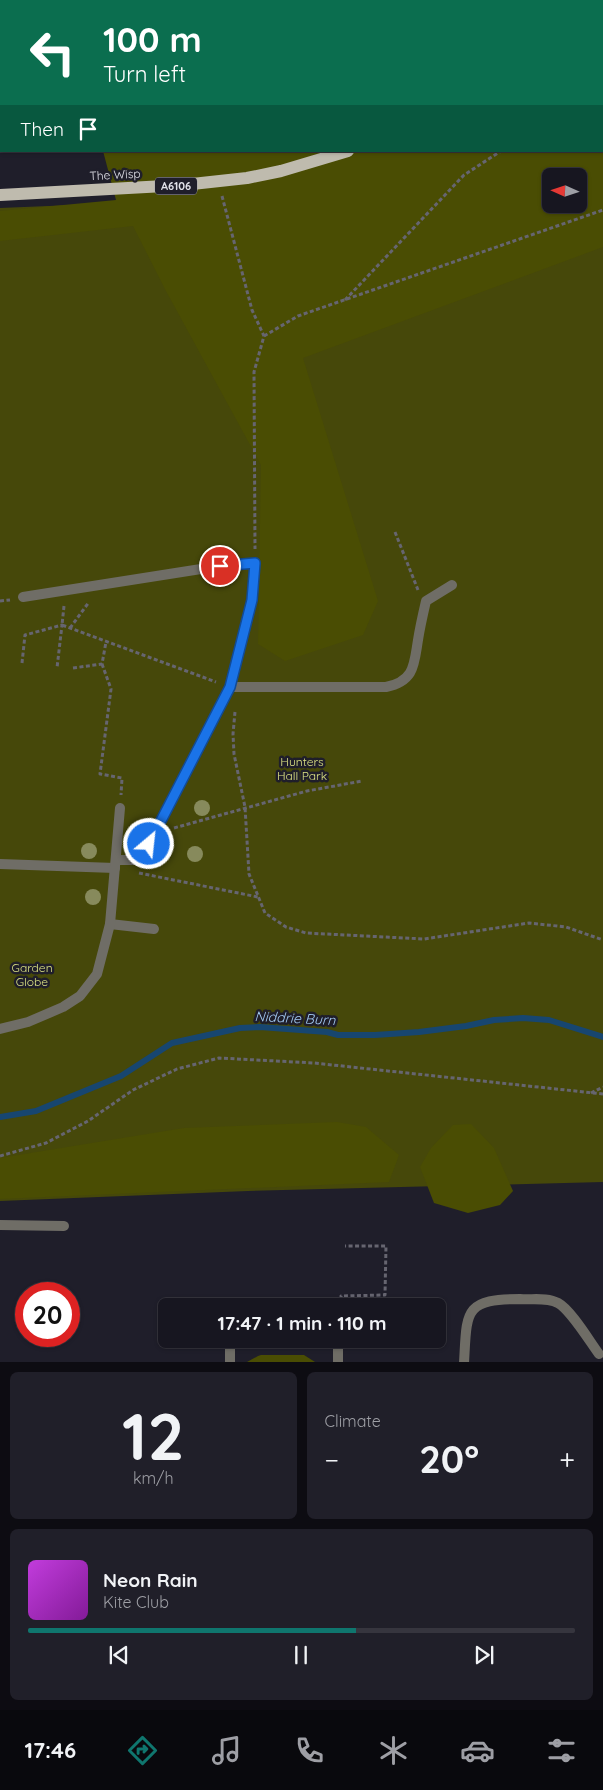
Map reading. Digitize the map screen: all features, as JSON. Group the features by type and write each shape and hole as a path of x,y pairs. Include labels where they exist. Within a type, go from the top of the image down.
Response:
{"main road":[{"name":"The Wisp","path":"0,196 183,185 247,178 281,171 345,152"}],"street":[{"path":"0,864 115,864 133,860 144,854 230,687 252,600 255,563 220,566 23,597"},
{"path":"230,687 386,687 398,685 408,676 416,662 426,601 452,585"},
{"path":"0,1029 28,1022 63,1007 80,996 97,974 110,924 120,808"},
{"path":"110,924 154,929"},
{"path":"0,1225 64,1226"},
{"path":"464,1362 466,1326 469,1316 475,1307 498,1299 548,1300 558,1303 566,1309 599,1354"},
{"path":"230,1348 230,1362"},
{"path":"338,1348 338,1362"}],"path":[{"path":"344,300 464,175 499,152"},
{"path":"218,181 252,310 264,336 254,372 255,563"},
{"path":"264,336 298,316 603,210"},
{"path":"395,532 417,589 426,601"},
{"path":"70,628 101,584"},
{"path":"57,668 66,590"},
{"path":"22,663 25,634 62,625 230,687 236,706 233,734 234,754 245,807 249,874 265,913 286,927 306,933 424,939 529,923 566,927 603,940"},
{"path":"106,642 102,664 111,689 100,774 122,778 120,808"},
{"path":"73,668 102,664"},
{"path":"154,834 307,791 362,781"},
{"path":"115,864 259,897"},
{"path":"0,1156 46,1143 88,1121 133,1090 177,1069 219,1058 314,1063 603,1094"},
{"path":"591,1093 603,1087"},
{"path":"341,1298 341,1296 386,1295 386,1246 345,1246"}],"green space":[{"name":"Hunters Hall Park","path":"170,201 603,235 603,1182 248,1191 0,1201 0,208"}],"shaded area":[{"path":"103,152 603,152 603,247 303,358 378,601 363,635 285,661 258,644 261,465 166,291 133,226 0,241 0,211 116,200"},
{"path":"337,1122 366,1127 399,1155 389,1182 0,1199 0,1158 184,1128"},
{"path":"471,1124 494,1148 513,1191 500,1205 468,1213 434,1203 420,1167 431,1148 453,1125"},
{"path":"261,1355 304,1355 315,1362 247,1362"}],"waterway":[{"name":"Niddrie Burn","path":"0,1117 36,1111 121,1076 172,1043 240,1028 260,1027 327,1032 338,1035 375,1035 419,1032 466,1026 494,1020 523,1018 549,1020 603,1037"}],"route":[{"path":"149,844 230,687 242,644 252,600 255,563 220,566"}],"park label":[{"name":"Garden Globe","path":"32,975"}]}
